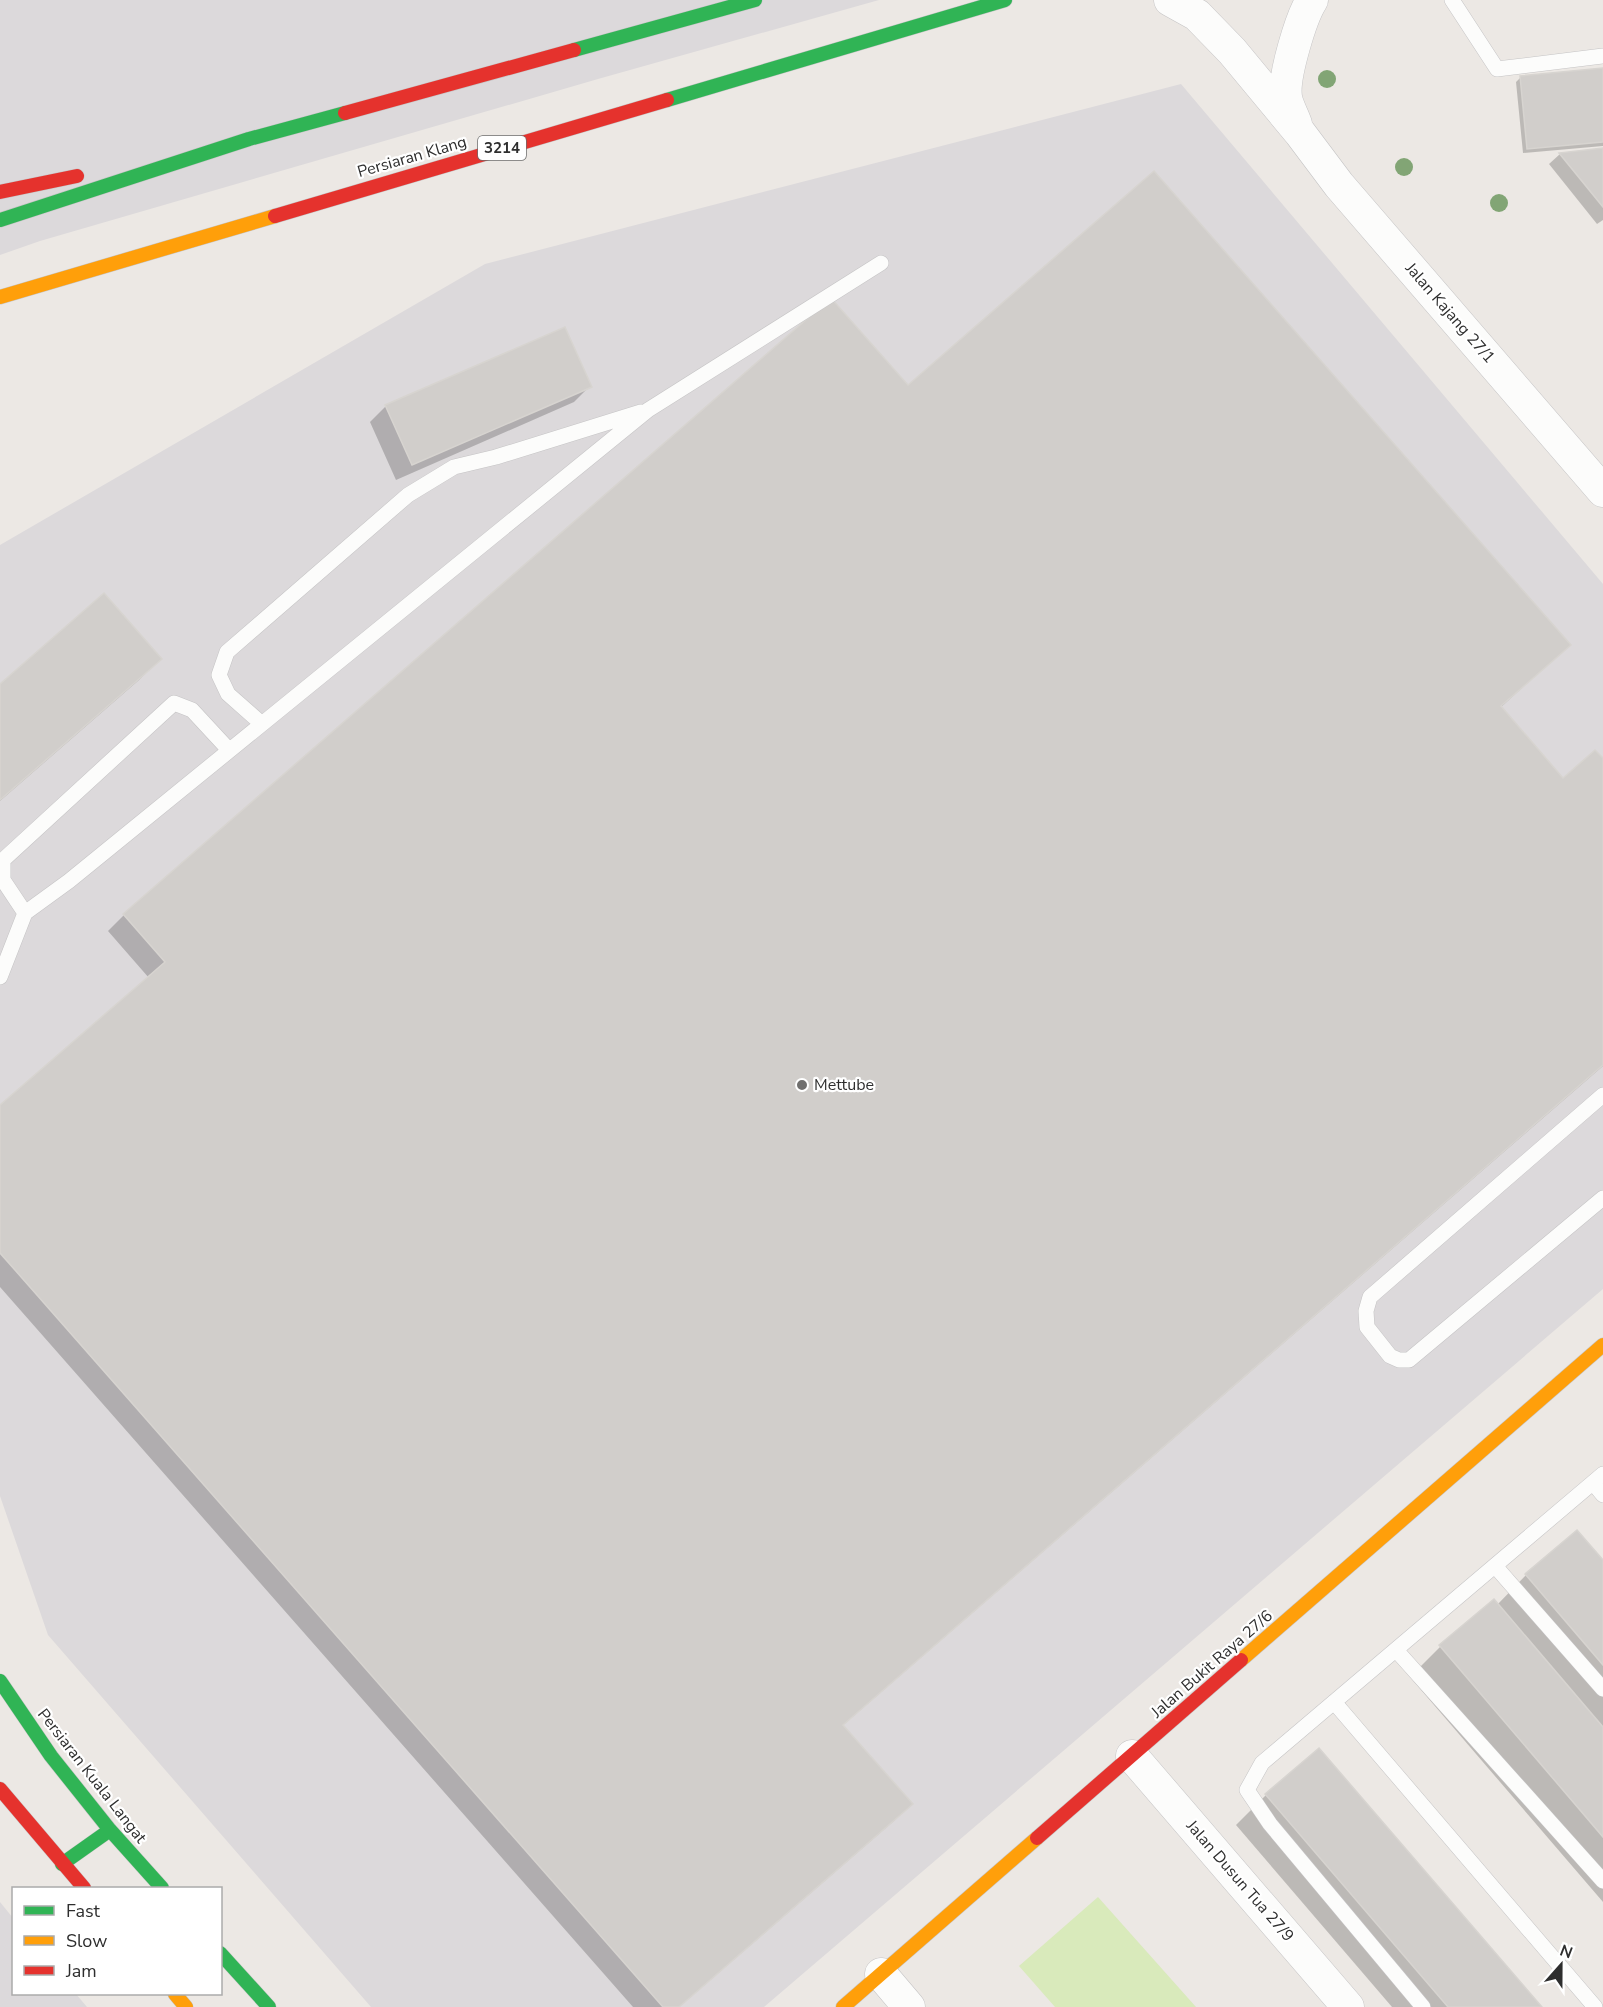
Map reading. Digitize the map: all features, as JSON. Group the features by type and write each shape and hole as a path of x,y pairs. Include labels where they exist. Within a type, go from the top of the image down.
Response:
{"main road":[{"path":"0,220 249,139 754,0"},
{"name":"Persiaran Klang","path":"0,297 1005,0"},
{"path":"124,166 249,139"},
{"path":"0,192 90,173"},
{"path":"19,306 56,280"},
{"name":"Jalan Bukit Raya 27/6","path":"843,2007 1603,1345"},
{"name":"Persiaran Kuala Langat","path":"0,1681 51,1756 110,1830 161,1887"},
{"path":"0,1789 83,1887"},
{"path":"62,1864 110,1830"},
{"path":"222,1955 269,2007"},
{"path":"176,1995 186,2007"}],"street":[{"name":"Jalan Kajang 27/1","path":"1170,0 1197,15 1232,51 1300,133 1339,185 1603,491"},
{"name":"Jalan Kajang 27/1","path":"1300,133 1286,96 1291,56 1306,9 1312,0"},
{"name":"Jalan Dusun Tua 27/9","path":"1132,1756 1348,2007"},
{"path":"881,1974 909,2007"}],"lane":[{"path":"1452,0 1497,69 1603,56"},
{"path":"0,977 25,914 69,881 648,410 881,263"},
{"path":"262,724 228,694 219,675 227,652 408,495 454,467 496,457 648,410"},
{"path":"25,914 3,880 3,860 174,703 192,710 229,750"},
{"path":"1603,1095 1370,1298 1365,1311 1366,1327 1390,1356 1399,1360 1409,1360 1603,1198"},
{"path":"1423,2007 1270,1824 1247,1790 1262,1763 1495,1566 1600,1484"},
{"path":"1495,1566 1603,1689"},
{"path":"1396,1650 1603,1881"},
{"path":"1334,1702 1595,2007"}],"shaded area":[{"path":"0,0 879,0 598,79 40,241 0,255"},
{"name":"Mettube","path":"1181,84 1603,584 1603,1289 764,2007 371,2007 48,1635 0,1496 0,545 485,264"},
{"path":"0,1902 12,1917 12,1995 77,1995 87,2007 0,2007"}],"green space":[{"path":"1098,1897 1196,2007 1055,2007 1019,1966"}],"building":[{"path":"1603,68 1603,142 1527,149 1520,76"},
{"path":"1603,148 1603,207 1559,153"},
{"name":"Mettube","path":"1154,171 1571,645 1501,706 1563,778 1595,750 1603,758 1603,1065 843,1725 913,1804 679,2007 663,2007 0,1253 0,1105 165,962 123,914 831,298 908,385"},
{"path":"565,327 592,387 412,465 385,405"},
{"path":"104,593 162,659 0,800 0,684"},
{"path":"1577,1530 1603,1560 1603,1665 1525,1574"},
{"path":"1494,1599 1603,1727 1603,1837 1439,1645"},
{"path":"1319,1748 1542,2007 1448,2007 1265,1794"}],"traffic: fast":[{"path":"574,50 755,0"},
{"path":"667,100 1005,0"},
{"path":"0,220 249,139 345,113"},
{"path":"0,1681 51,1756 110,1830 161,1887"},
{"path":"62,1864 110,1830"},
{"path":"222,1955 269,2007"}],"traffic: slow":[{"path":"0,297 275,216"},
{"path":"1241,1660 1603,1345"},
{"path":"843,2007 1037,1838"},
{"path":"176,1995 186,2007"}],"traffic: jam":[{"path":"345,113 574,50"},
{"path":"275,216 667,100"},
{"path":"0,192 77,176"},
{"path":"1037,1838 1241,1660"},
{"path":"0,1789 83,1887"}],"place":[{"name":"Mettube","path":"802,1085"}]}
